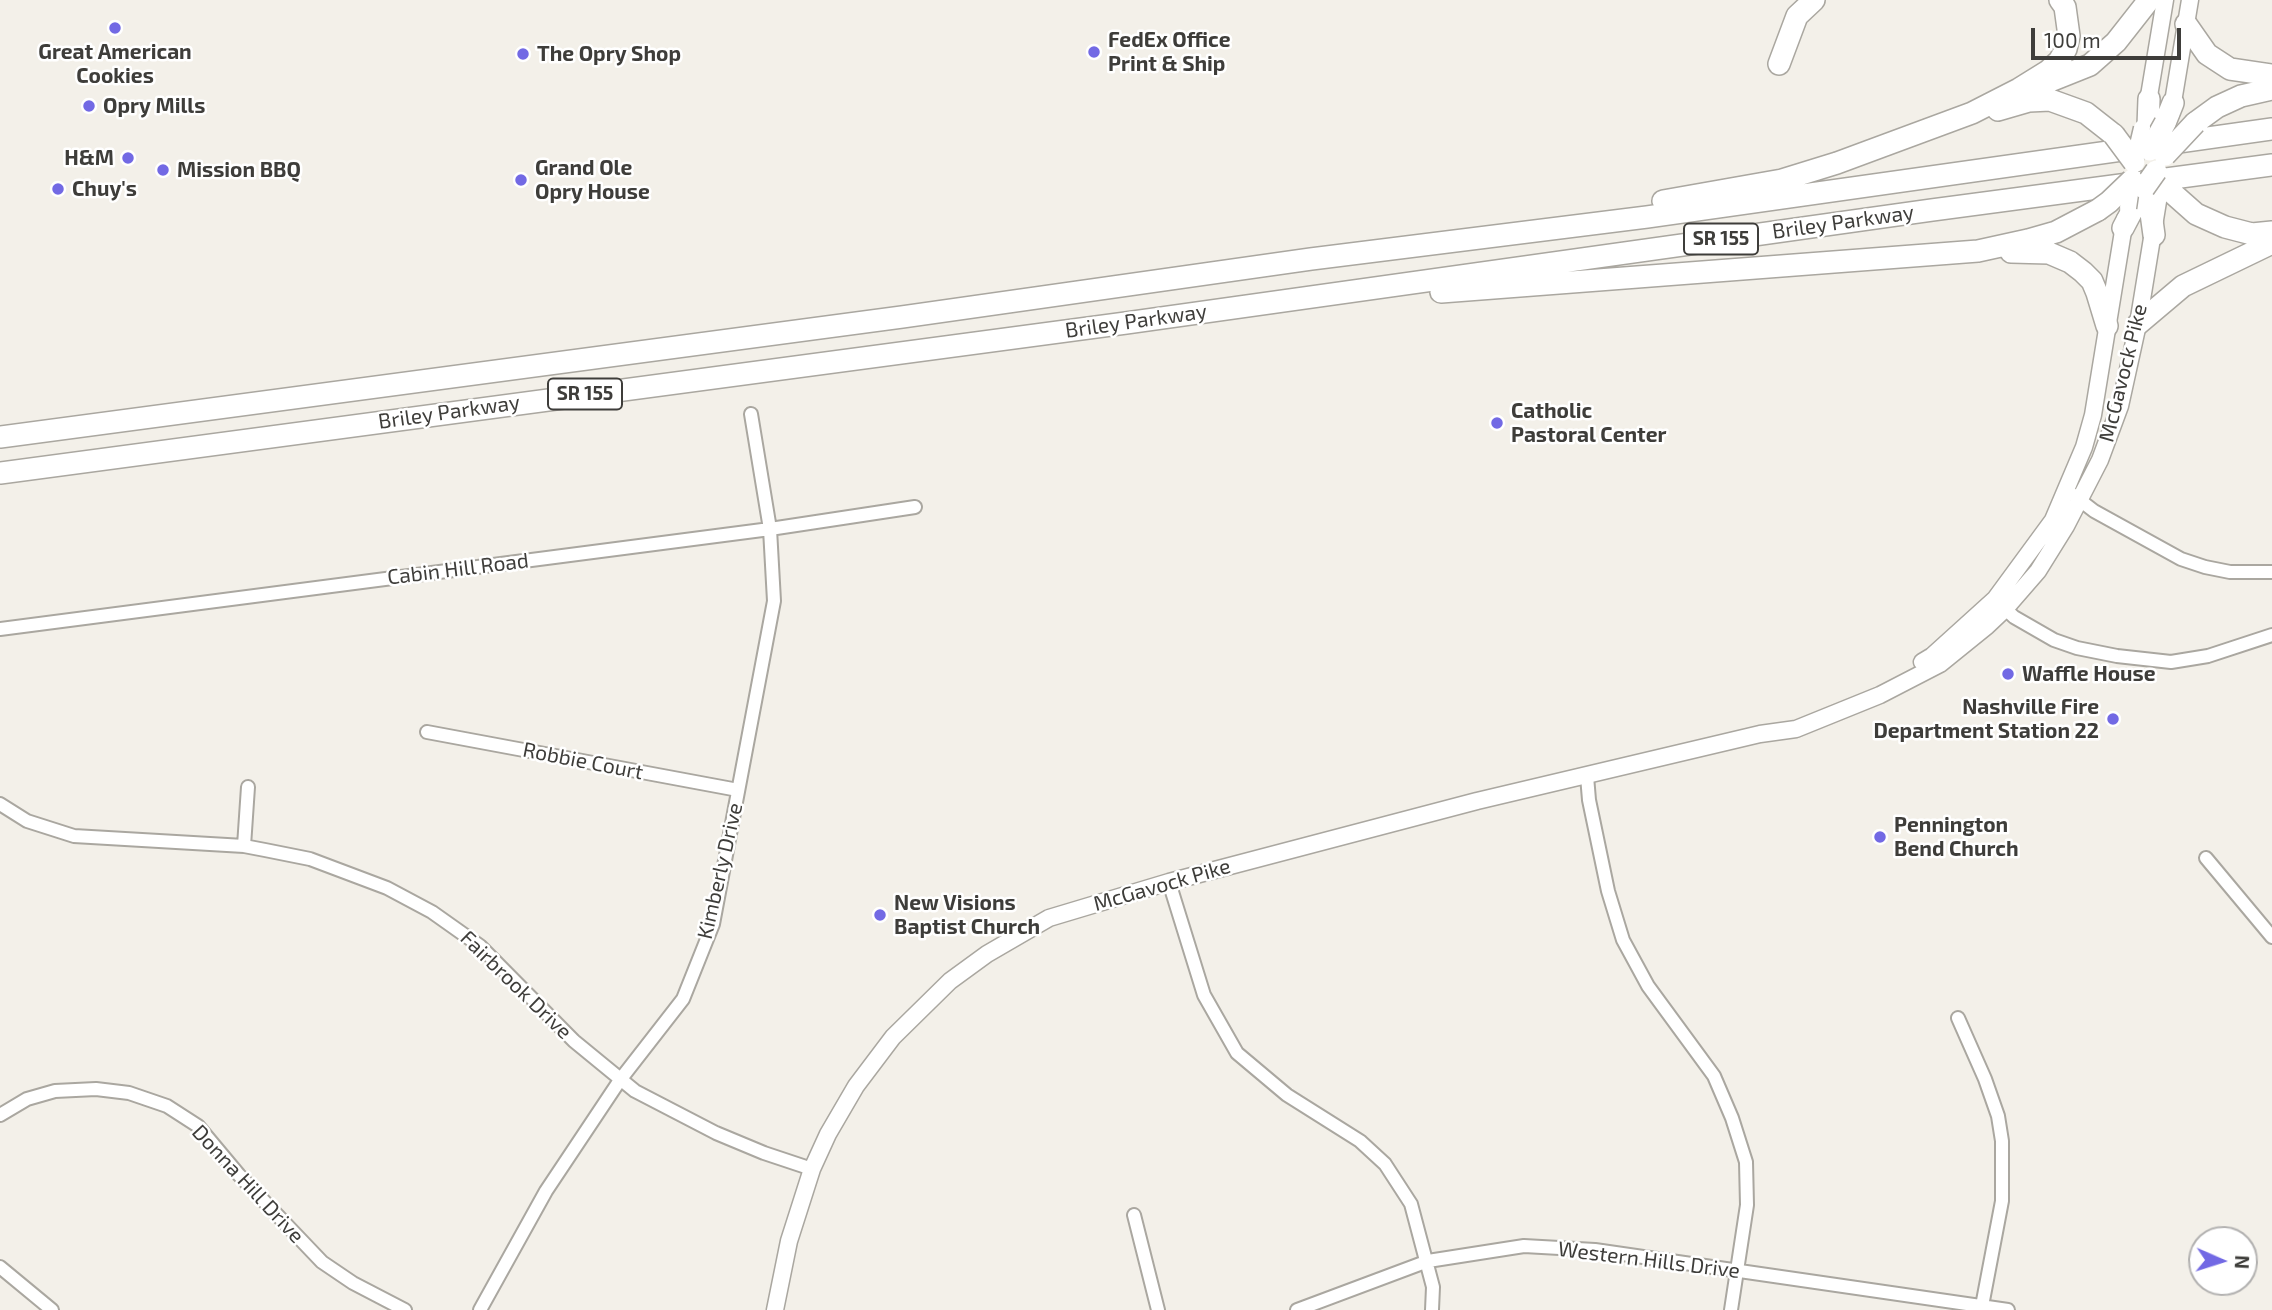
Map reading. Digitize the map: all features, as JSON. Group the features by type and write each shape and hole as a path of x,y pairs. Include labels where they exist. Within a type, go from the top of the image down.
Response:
{"highway":[{"path":"1779,64 1797,16 1814,0"},
{"path":"1434,243 1782,180 1972,113 2019,89 2059,61 2066,49 2069,22 2060,0"},
{"path":"2019,89 2043,84 2090,65 2116,42 2149,0"},
{"path":"2186,23 2207,54 2230,69 2272,75"},
{"path":"1978,251 2056,232 2109,202 2146,187 2195,123 2217,107 2241,96 2272,89"},
{"path":"2149,99 2160,120 2146,187 2154,235"},
{"path":"1972,113 1996,111 2029,101 2050,100 2086,113 2114,135 2146,187 2225,227 2252,234 2272,232"},
{"name":"Briley Parkway","path":"0,437 888,319 1125,284 1674,214 2272,129"},
{"name":"Briley Parkway","path":"0,473 2272,165"},
{"path":"2137,324 2183,286 2272,243"},
{"path":"1171,316 1463,290 1978,251 2049,253 2070,262 2092,281 2107,326"}],"main road":[{"path":"2149,99 2165,0"},
{"path":"2160,120 2190,0"},
{"name":"McGavock Pike","path":"2000,604 2053,520 2084,447 2093,415 2107,326 2146,187"},
{"name":"McGavock Pike","path":"775,1310 789,1241 812,1169 845,1103 873,1061 910,1018 950,981 987,954 1049,918 1170,882 1477,801 1760,734 1879,686 1932,656 2000,604 2038,570 2101,460 2119,406 2154,235"}],"street":[{"name":"Kimberly Drive","path":"480,1310 546,1191 620,1080 683,999 713,924 774,601 770,529 751,414"},
{"path":"2066,490 2094,511 2181,559 2230,572 2272,572"},
{"name":"Cabin Hill Road","path":"0,629 770,529 915,507"},
{"path":"2000,604 2037,633 2053,640 2096,653 2150,660 2171,662 2208,656 2272,635"},
{"name":"Robbie Court","path":"427,732 738,790"},
{"path":"1587,776 1589,800 1608,891 1623,940 1648,986 1714,1076 1732,1118 1746,1162 1747,1205 1731,1310"},
{"path":"244,846 248,787"},
{"name":"Fairbrook Drive","path":"0,804 27,821 74,836 244,846 310,859 387,888 432,912 480,946 566,1034 620,1080 664,1108 716,1133 812,1169"},
{"path":"2206,858 2272,937"},
{"path":"1170,882 1204,995 1237,1053 1287,1095 1360,1141 1385,1164 1411,1204 1428,1261 1433,1287 1432,1310"},
{"path":"1958,1018 1985,1079 1998,1116 2002,1141 2001,1201 1982,1306"},
{"name":"Donna Hill Drive","path":"0,1115 27,1099 55,1091 96,1089 129,1093 167,1106 198,1126 239,1175 322,1262 353,1283 405,1310"},
{"path":"1134,1215 1158,1310"},
{"name":"Western Hills Drive","path":"1297,1310 1428,1261 1524,1246 1595,1250 2008,1310"},
{"path":"0,1267 52,1310"}],"place":[{"name":"Great American Cookies","path":"115,28"},
{"name":"FedEx Office Print & Ship","path":"1094,52"},
{"name":"The Opry Shop","path":"523,54"},
{"name":"Opry Mills","path":"89,106"},
{"name":"H&M","path":"128,158"},
{"name":"Mission BBQ","path":"163,170"},
{"name":"Grand Ole Opry House","path":"521,180"},
{"name":"Chuy's","path":"58,189"},
{"name":"Catholic Pastoral Center","path":"1497,423"},
{"name":"Waffle House","path":"2008,674"},
{"name":"Nashville Fire Department Station 22","path":"2113,719"},
{"name":"Pennington Bend Church","path":"1880,837"},
{"name":"New Visions Baptist Church","path":"880,915"}]}
